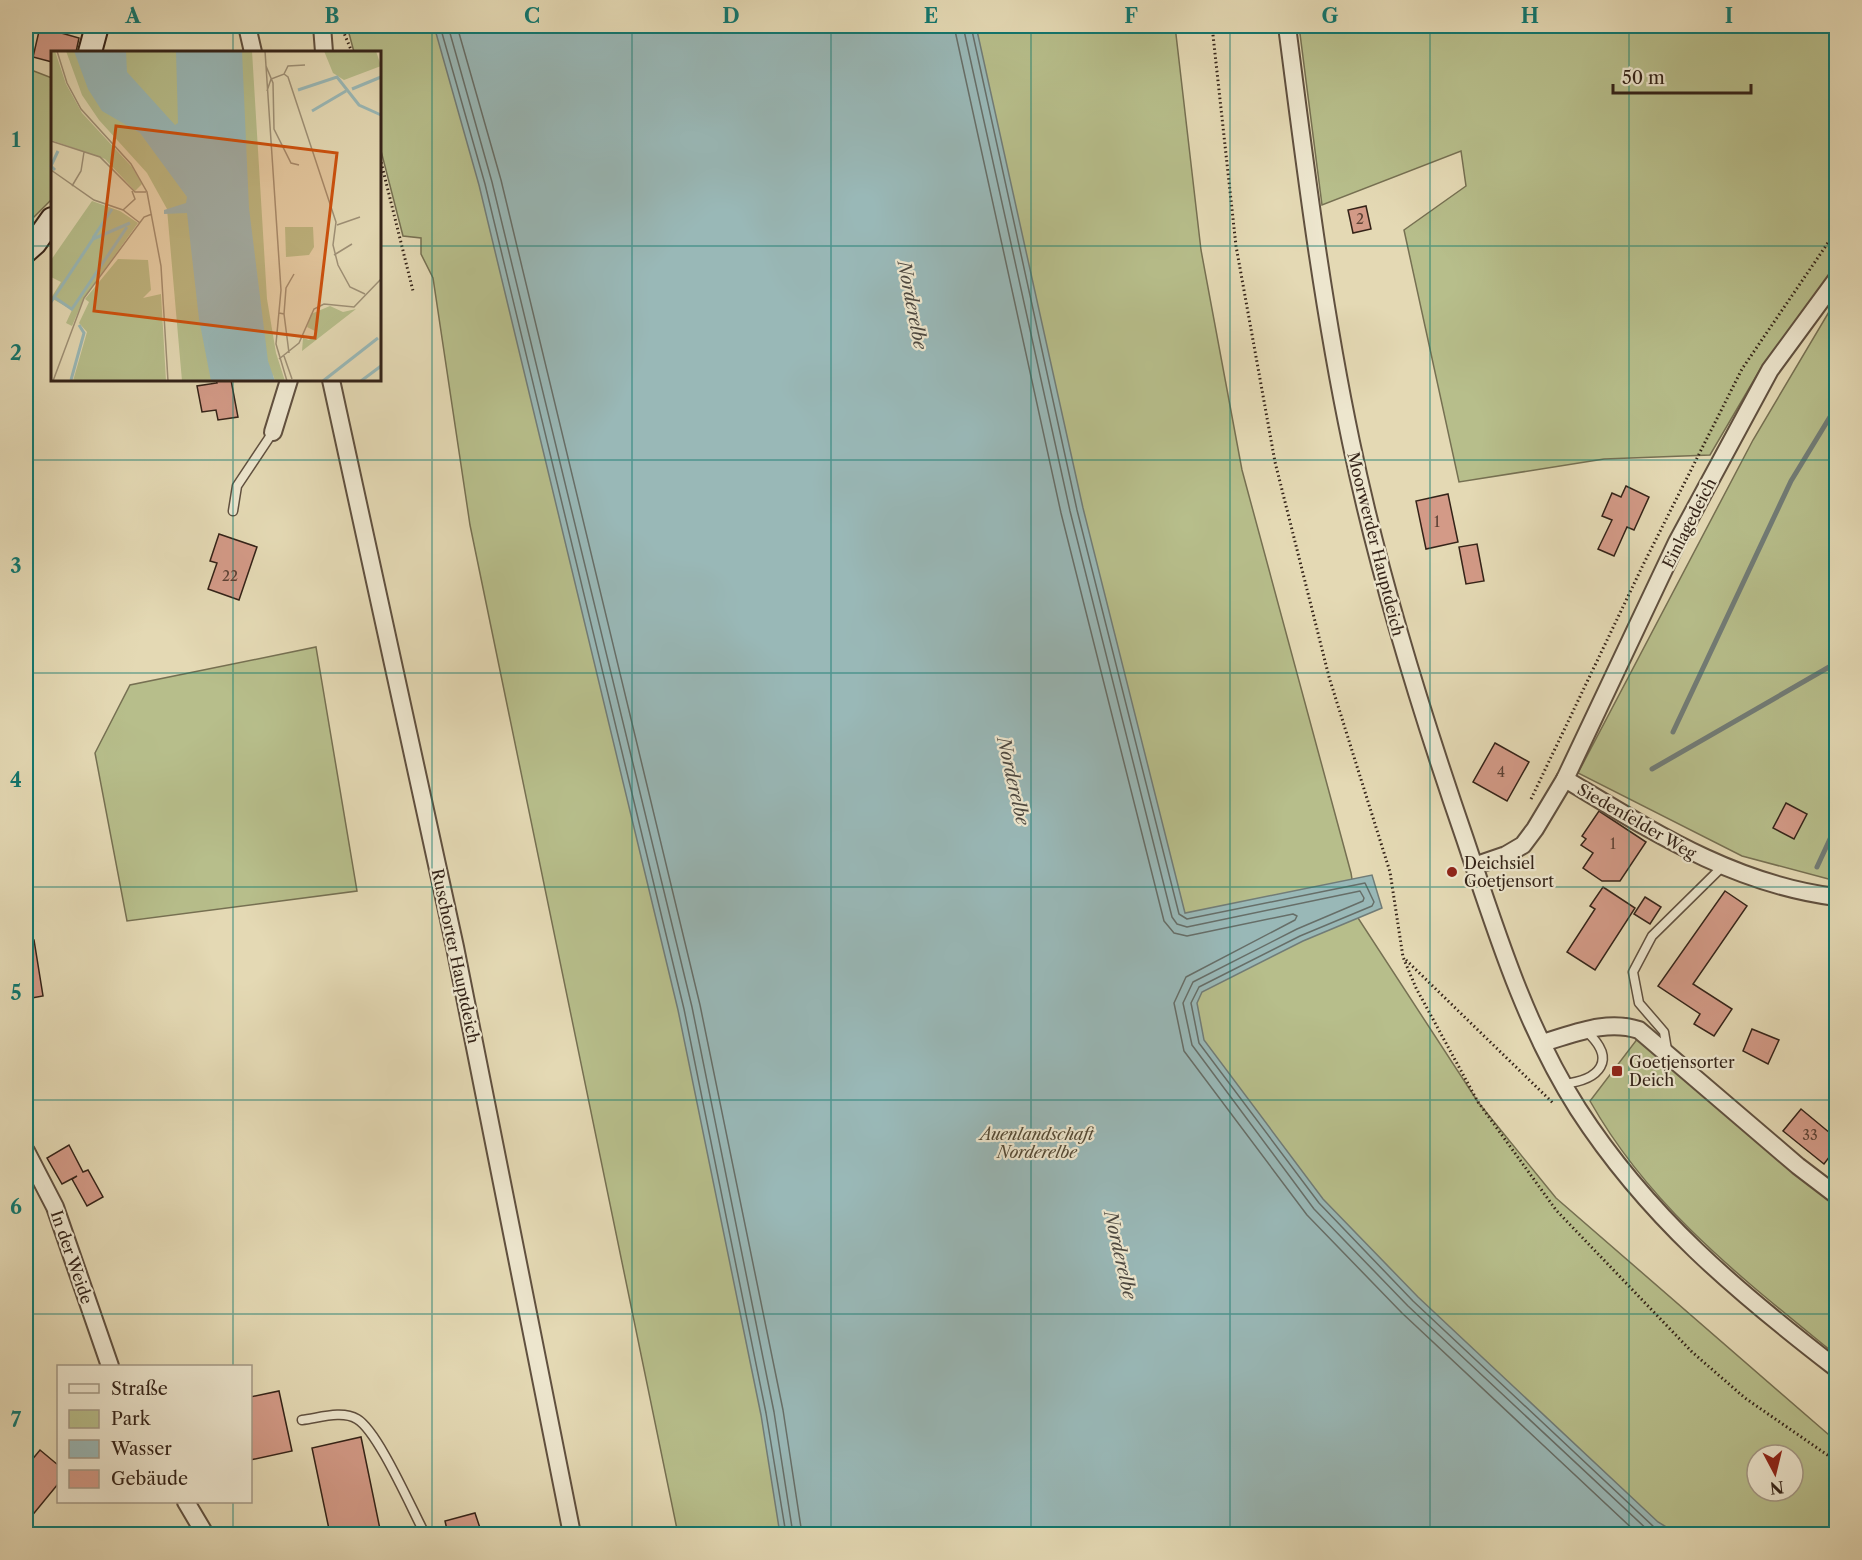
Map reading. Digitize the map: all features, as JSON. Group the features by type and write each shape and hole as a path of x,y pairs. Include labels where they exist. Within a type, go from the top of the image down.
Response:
{"street":[{"path":"90,51 97,26"},
{"path":"247,26 253,51"},
{"path":"322,26 324,51"},
{"name":"Moorwerder Hauptdeich","path":"1287,26 1310,211 1351,443 1404,653 1510,972 1563,1084 1579,1110 1636,1188 1697,1254 1752,1303 1836,1368"},
{"path":"26,251 35,243 51,220"},
{"name":"Einlagedeich","path":"1565,779 1677,542 1770,370 1836,280"},
{"path":"273,432 289,381"},
{"name":"Ruschorter Hauptdeich","path":"331,381 455,947 572,1534"},
{"name":"Siedenfelder Weg","path":"1474,866 1506,855 1523,845 1565,779 1648,829 1722,867 1777,885 1836,897"},
{"path":"1542,1043 1585,1030 1623,1025 1640,1030 1836,1195"},
{"name":"In der Weide","path":"26,1151 55,1207 110,1365"},
{"path":"187,1503 205,1534"}],"lane":[{"path":"233,511 237,486 273,432"},
{"path":"1669,1055 1664,1032 1639,1003 1632,972 1652,936 1722,867"},
{"path":"1563,1084 1595,1076 1601,1066 1603,1053 1596,1041 1585,1030"},
{"path":"302,1420 337,1414 357,1419 371,1433 425,1534"}],"path":[{"path":"340,26 352,51"},
{"path":"1212,26 1236,246 1275,462 1329,677 1390,872 1403,957 1416,988 1479,1102 1556,1210 1692,1352 1745,1398 1836,1461"},
{"path":"381,162 413,291"},
{"path":"1403,957 1553,1104 1579,1110"}],"green space":[{"name":"Auenlandschaft Norderelbe","path":"347,26 1175,26 1201,250 1242,470 1351,873 1358,918 1478,1102 1556,1198 1836,1441 1836,1534 678,1534 470,525 433,278 421,254 421,238 403,236 381,151 381,51 354,51"},
{"path":"1299,26 1836,26 1836,266 1761,368 1710,455 1604,459 1459,482 1404,230 1466,186 1461,151 1322,205"},
{"path":"26,68 51,78 51,200 26,225"},
{"path":"1836,300 1836,881 1742,856 1578,773 1753,440"},
{"path":"316,647 357,891 127,921 95,753 130,685"},
{"path":"1638,1038 1836,1201 1836,1355 1766,1298 1701,1240 1670,1209 1614,1140 1590,1101"}],"water":[{"name":"Auenlandschaft Norderelbe","path":"434,26 976,26 1083,508 1185,913 1372,875 1382,908 1303,941 1202,992 1197,1003 1204,1040 1323,1199 1418,1297 1658,1522 1678,1534 780,1534 761,1415 678,1010 479,185"}],"building":[{"path":"40,27 79,38 76,51 51,51 51,62 33,57"},
{"path":"1366,206 1371,229 1353,233 1348,210"},
{"path":"216,381 231,381 238,417 218,420 216,410 202,412 197,386 217,383"},
{"path":"1626,486 1649,497 1634,530 1627,527 1614,556 1598,549 1612,520 1602,516 1612,493 1621,497"},
{"path":"1448,494 1458,542 1426,549 1416,501"},
{"path":"219,534 257,547 239,600 208,589 217,563 210,561"},
{"path":"1477,544 1484,581 1466,584 1459,547"},
{"path":"1495,743 1529,762 1507,801 1473,782"},
{"path":"1786,803 1807,814 1794,839 1773,828"},
{"path":"1599,811 1646,842 1620,881 1602,881 1583,868 1593,853 1581,845 1586,839 1582,836"},
{"path":"1603,887 1635,908 1595,970 1567,952 1595,909 1590,906"},
{"path":"1725,891 1747,906 1693,984 1732,1009 1714,1036 1694,1024 1700,1014 1658,986"},
{"path":"1645,897 1661,907 1650,924 1634,914"},
{"path":"26,940 34,940 43,996 26,999"},
{"path":"1752,1029 1779,1040 1768,1064 1743,1051"},
{"path":"1801,1109 1836,1138 1836,1148 1824,1164 1783,1131"},
{"path":"69,1145 83,1172 88,1170 103,1197 87,1206 72,1179 77,1176 62,1184 47,1158"},
{"path":"279,1391 292,1451 252,1460 252,1397"},
{"path":"361,1437 381,1534 330,1534 312,1448"},
{"path":"40,1450 57,1464 57,1485 26,1523 26,1467"},
{"path":"475,1513 480,1528 474,1530 475,1534 448,1534 445,1521"}],"waterway":[{"path":"1673,732 1791,481 1836,407"},
{"path":"1652,769 1836,663"},
{"path":"1817,867 1836,826"}],"place":[{"name":"Deichsiel Goetjensort","path":"1452,872"},
{"name":"Goetjensorter Deich","path":"1617,1071"}],"water label":[{"name":"Norderelbe","path":"912,305"},
{"name":"Norderelbe","path":"1013,781"},
{"name":"Norderelbe","path":"1120,1255"}]}
